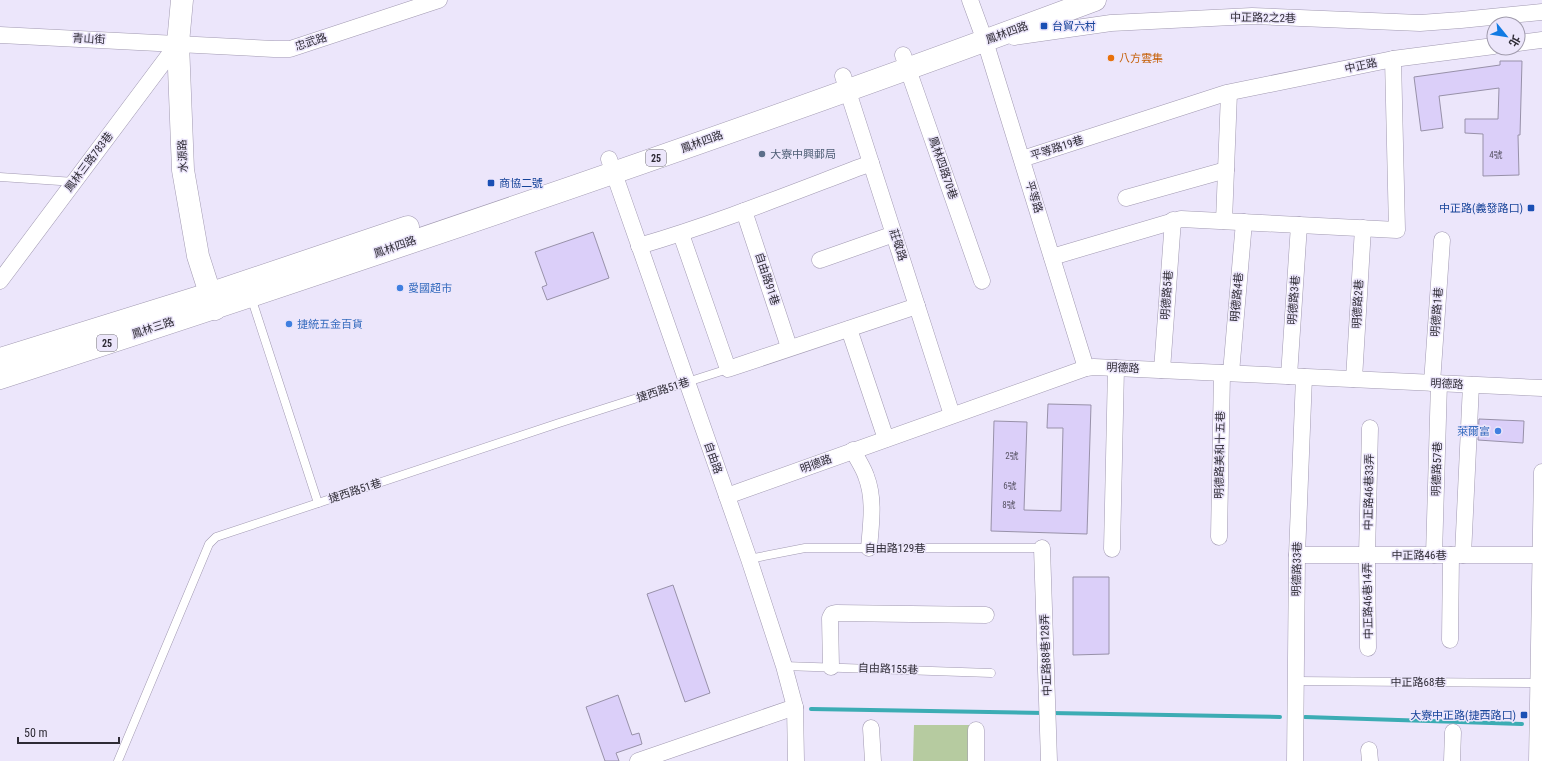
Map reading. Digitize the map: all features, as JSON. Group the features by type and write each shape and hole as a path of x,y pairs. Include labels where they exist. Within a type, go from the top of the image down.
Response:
{"main road":[{"name":"水源路","path":"182,0 178,43 183,170 198,256 212,301"},
{"name":"鳳林四路","path":"982,34 1052,0"},
{"name":"鳳林四路","path":"212,301 251,296 982,34 1095,0"},
{"name":"鳳林四路","path":"212,301 611,166"},
{"name":"鳳林三路","path":"0,359 212,301"},
{"name":"鳳林三路","path":"0,378 212,301"}],"street":[{"name":"忠武路","path":"178,43 274,49 290,48 438,0"},
{"name":"平等路","path":"970,0 1022,160 1086,368"},
{"name":"中正路2之2巷","path":"982,34 1111,23 1252,16 1420,23 1542,12"},
{"name":"青山街","path":"0,35 178,43"},
{"path":"1526,42 1542,40"},
{"name":"鳳林三路783巷","path":"0,281 178,43"},
{"name":"中正路","path":"1092,137 1229,93 1393,59 1486,47"},
{"path":"1052,257 1173,220 1181,219 1397,230 1393,59"},
{"name":"鳳林四路70巷","path":"905,62 982,280"},
{"name":"莊敬路","path":"846,83 952,415"},
{"path":"1224,220 1229,93"},
{"name":"平等路19巷","path":"1022,160 1092,137"},
{"path":"639,246 681,234 871,163"},
{"name":"自由路","path":"611,166 749,559 784,666 795,707 796,761"},
{"path":"1126,198 1226,170"},
{"name":"自由路91巷","path":"744,211 789,347"},
{"name":"明德路5巷","path":"1162,370 1173,220"},
{"name":"明德路4巷","path":"1226,373 1244,222"},
{"name":"明德路3巷","path":"1296,376 1299,225"},
{"name":"明德路2巷","path":"1354,379 1363,228"},
{"path":"681,234 728,369 789,347 917,306"},
{"path":"820,260 894,234"},
{"name":"明德路1巷","path":"1436,383 1442,240"},
{"path":"849,329 886,439"},
{"name":"明德路","path":"727,496 1086,368 1094,367 1542,388"},
{"path":"1112,549 1116,368"},
{"name":"明德路美和十五巷","path":"1219,537 1226,373"},
{"name":"明德路33巷","path":"1295,761 1297,555 1296,376"},
{"name":"明德路57巷","path":"1434,555 1436,383"},
{"path":"1450,640 1471,385"},
{"name":"中正路46巷33弄","path":"1367,555 1370,428"},
{"path":"853,450 866,475 870,489 872,508 869,548"},
{"path":"1537,761 1540,741 1538,683 1542,472"},
{"name":"中正路88巷128弄","path":"1042,548 1049,761"},
{"name":"中正路46巷","path":"1297,555 1541,555"},
{"name":"中正路46巷14弄","path":"1367,555 1368,648"},
{"path":"831,667 830,618 832,614 986,615"},
{"path":"638,761 795,707"},
{"path":"872,728 873,761"},
{"path":"976,730 976,761"},
{"path":"1452,761 1453,732"}],"lane":[{"path":"0,177 75,182"},
{"path":"251,296 318,503"},
{"name":"捷西路51巷","path":"118,761 209,544 216,537 559,423 728,369"},
{"name":"自由路129巷","path":"749,559 805,548 1042,548"},
{"name":"自由路155巷","path":"784,666 991,673"},
{"name":"中正路68巷","path":"1296,681 1538,683"}],"green space":[{"path":"914,725 972,725 971,761 913,761"}],"building":[{"path":"1500,61 1522,61 1520,135 1518,135 1519,175 1483,176 1483,134 1465,133 1465,119 1498,119 1499,88 1439,96 1443,128 1421,131 1414,77 1500,65"},
{"path":"593,232 609,278 547,300 542,287 547,285 535,252"},
{"path":"1048,404 1091,405 1087,534 991,531 994,421 1027,422 1024,510 1061,511 1063,428 1047,428"},
{"name":"萊爾富","path":"1479,419 1524,421 1523,443 1478,440"},
{"path":"1073,577 1109,577 1109,654 1073,655"},
{"path":"673,585 710,693 685,702 647,594"},
{"path":"618,695 632,735 639,733 642,744 616,753 619,761 605,761 586,707"}],"waterway":[{"path":"811,709 1044,713"},
{"path":"1051,713 1280,717"},
{"path":"1305,717 1522,724"}],"place":[{"name":"台貿六村","path":"1044,26"},
{"name":"八方雲集","path":"1111,58"},
{"name":"大寮中興郵局","path":"762,154"},
{"name":"商協二號","path":"491,183"},
{"name":"中正路(義發路口)","path":"1531,208"},
{"name":"愛國超市","path":"400,288"},
{"name":"捷統五金百貨","path":"289,324"},
{"name":"萊爾富","path":"1498,431"},
{"name":"大寮中正路(捷西路口)","path":"1524,715"}]}
